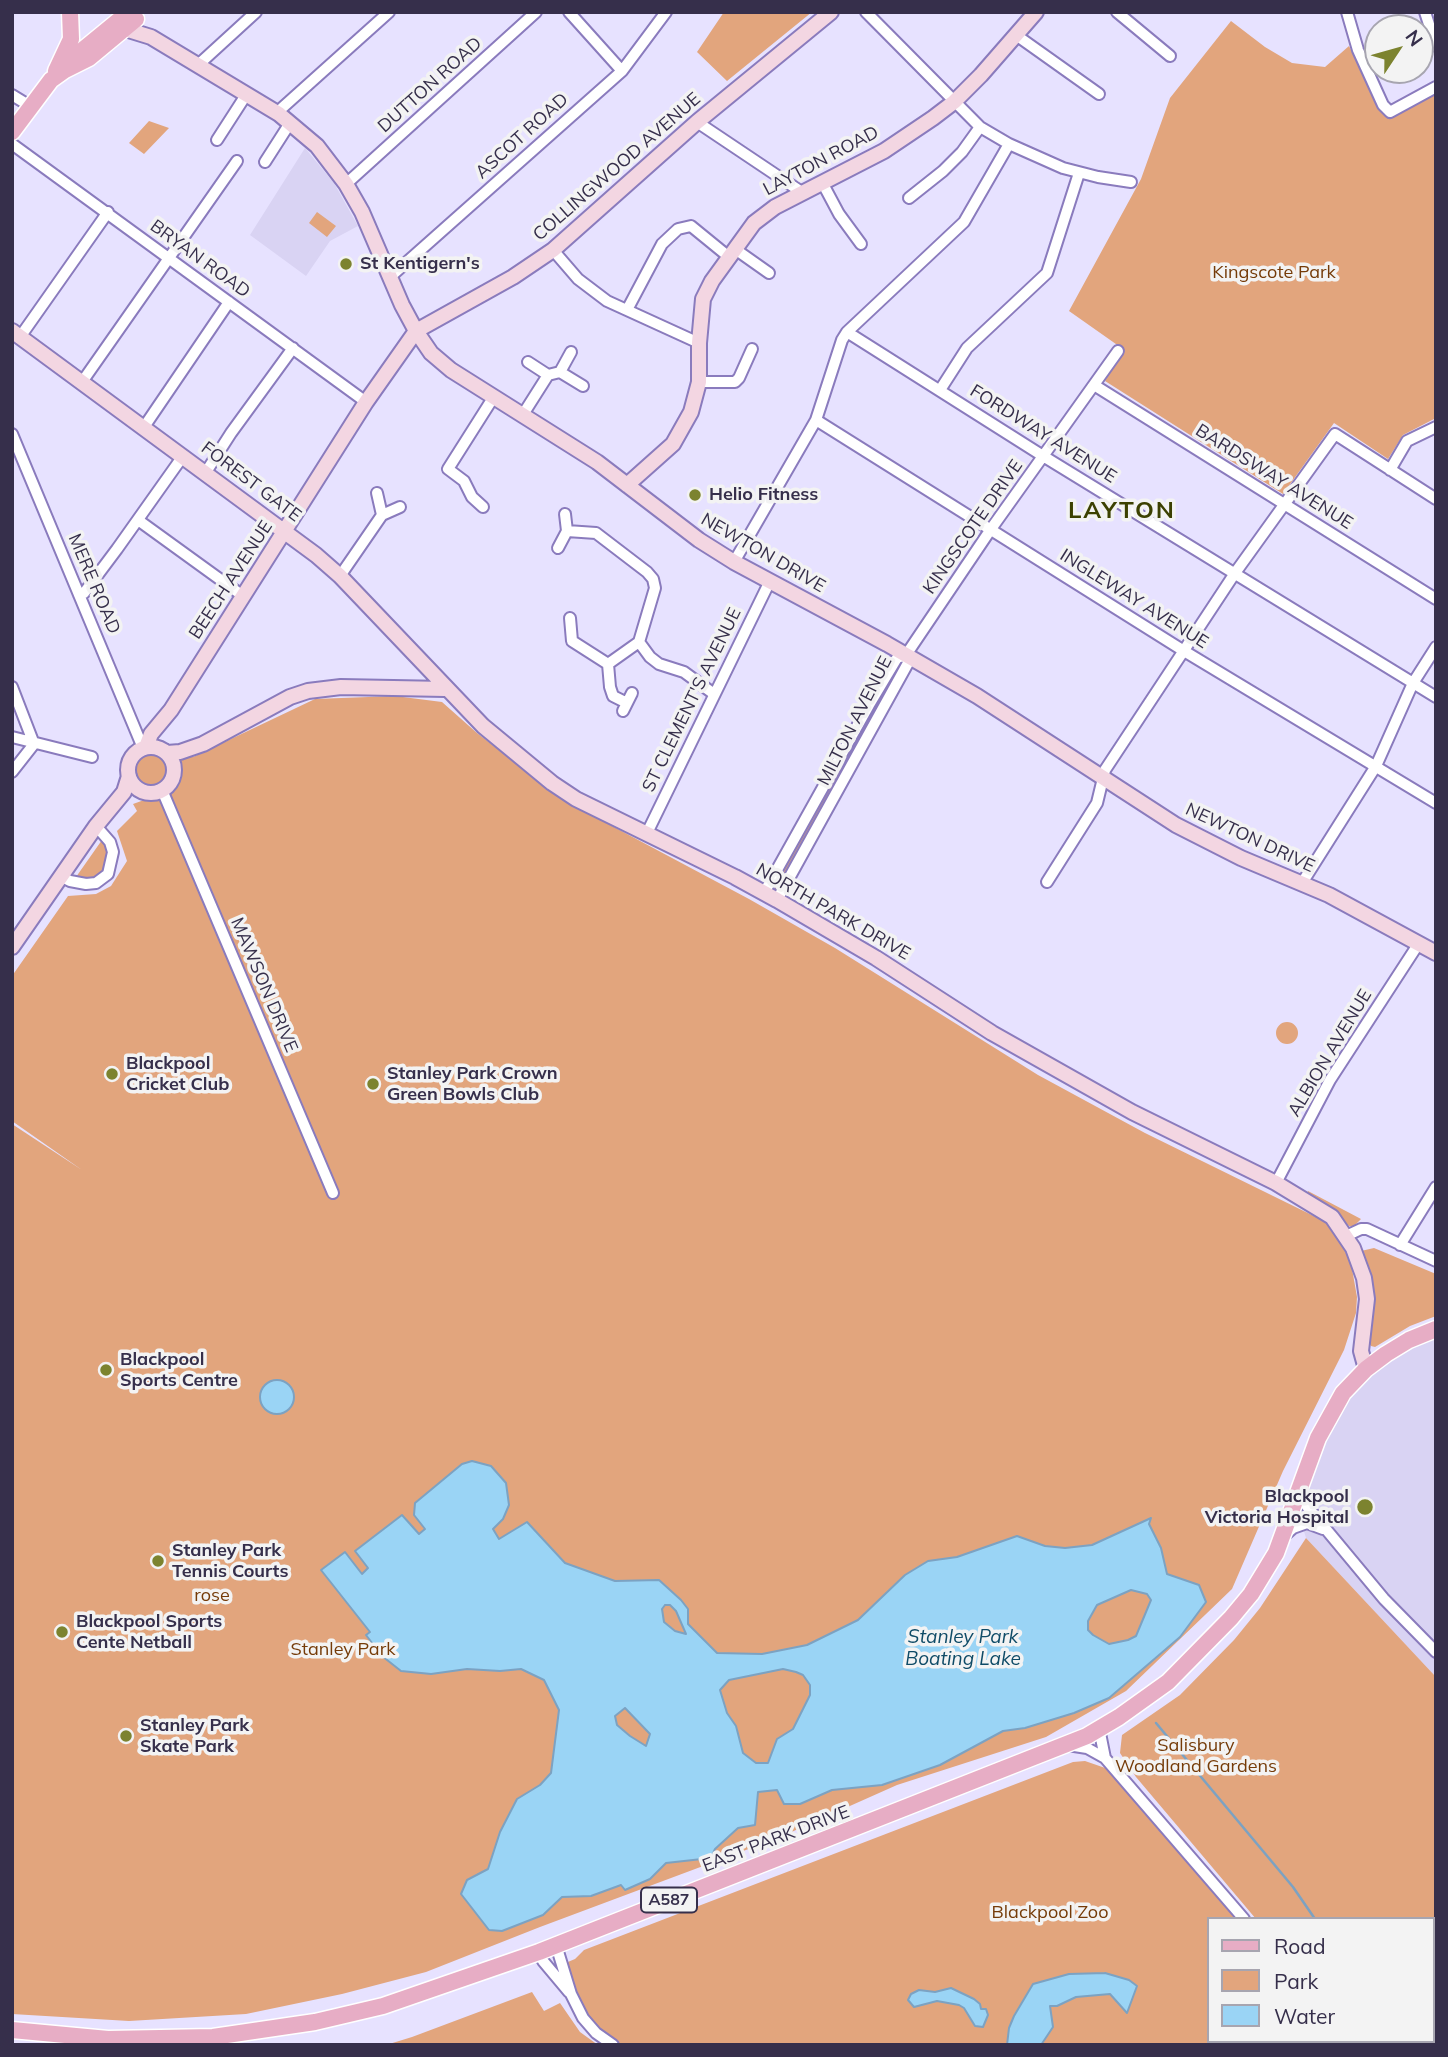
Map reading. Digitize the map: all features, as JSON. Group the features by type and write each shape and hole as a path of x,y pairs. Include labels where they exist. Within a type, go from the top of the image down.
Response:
{"main road":[{"path":"58,75 71,39 70,12"},
{"path":"12,131 30,106 79,53 123,18"},
{"name":"EAST PARK DRIVE","path":"12,2030 134,2042 212,2037 315,2022 396,2002 540,1952 1087,1736 1155,1692 1202,1650 1251,1594 1267,1571 1284,1536 1326,1421 1343,1393 1366,1369 1397,1347 1436,1329"}],"street":[{"path":"198,65 256,12"},
{"path":"265,162 285,119 282,108 389,12"},
{"name":"DUTTON ROAD","path":"346,184 536,12"},
{"path":"569,12 622,71"},
{"name":"ASCOT ROAD","path":"390,277 622,71 666,12"},
{"name":"COLLINGWOOD AVENUE","path":"416,331 513,277 553,250 697,122 831,12"},
{"path":"866,12 979,127 1009,145 1079,173 1131,182"},
{"name":"LAYTON ROAD","path":"627,485 678,437 696,399 703,299 732,253 763,215 884,151 954,102 1036,12"},
{"path":"1117,12 1170,56"},
{"path":"1347,12 1358,50 1383,105 1390,112 1436,87"},
{"path":"1425,12 1436,46"},
{"name":"NEWTON DRIVE","path":"123,18 285,119 317,146 346,184 362,212 416,331 431,353 493,398 584,454 699,540 734,562 977,696 1177,825 1241,858 1302,883 1436,953"},
{"path":"1016,36 1099,94"},
{"path":"12,95 30,106"},
{"path":"217,140 246,95"},
{"path":"697,122 803,193"},
{"path":"909,198 962,152 979,127"},
{"name":"BRYAN ROAD","path":"12,144 366,402"},
{"path":"734,562 816,420 847,331 964,222 1009,145"},
{"path":"82,382 237,161"},
{"path":"940,390 967,348 1047,273 1079,173"},
{"path":"822,184 861,244"},
{"path":"16,334 108,212"},
{"path":"627,310 662,244 678,229 691,226 769,273"},
{"path":"553,250 578,279 607,301 699,343"},
{"path":"144,427 229,302"},
{"name":"BEECH AVENUE","path":"144,748 286,532 366,402 416,331"},
{"name":"FORDWAY AVENUE","path":"847,331 1043,456 1436,697"},
{"name":"FOREST GATE","path":"16,334 206,472 340,576 445,689"},
{"path":"206,472 293,348"},
{"path":"699,382 735,382 752,349"},
{"name":"KINGSCOTE DRIVE","path":"906,655 991,529 1118,351"},
{"path":"560,372 571,352"},
{"path":"528,362 548,375"},
{"path":"522,416 548,375 560,372 583,386"},
{"name":"BARDSWAY AVENUE","path":"1094,385 1436,599"},
{"path":"483,507 472,497 464,481 448,469 493,398"},
{"name":"INGLEWAY AVENUE","path":"816,420 1184,651 1436,803"},
{"path":"1390,470 1407,441 1436,427"},
{"name":"MERE ROAD","path":"12,434 144,748"},
{"path":"1047,882 1097,803 1105,770 1235,573 1335,434 1436,499"},
{"path":"79,595 84,593 183,456"},
{"path":"377,493 382,515"},
{"path":"340,576 382,515 400,507"},
{"path":"558,548 567,531 565,514"},
{"path":"138,520 243,596"},
{"path":"567,531 596,533 653,579 654,597 639,642 608,664"},
{"name":"ST CLEMENT'S AVENUE","path":"647,833 769,583"},
{"path":"570,618 569,645 608,664"},
{"path":"639,642 659,664 684,672 714,694"},
{"path":"1302,883 1376,766 1413,683 1436,647"},
{"name":"MILTON AVENUE","path":"771,896 876,694 897,658 906,655"},
{"path":"608,664 613,696 627,702"},
{"path":"12,687 34,744"},
{"path":"12,947 96,826 124,792 129,776 129,761 135,753 144,748 180,752 203,744 290,697 308,691 341,687 445,689"},
{"name":"NORTH PARK DRIVE","path":"445,689 483,726 552,783 576,799 771,896 876,958 1010,1043 1132,1112 1276,1183 1322,1209 1332,1217 1346,1236"},
{"name":"BEECH AVENUE","path":"165,751 162,734 171,710"},
{"path":"12,737 92,757"},
{"path":"12,772 34,744"},
{"path":"174,769 203,744"},
{"path":"96,826 128,802 155,792 171,782 174,769 165,751"},
{"path":"129,776 136,787 155,792"},
{"name":"MAWSON DRIVE","path":"155,792 332,1193"},
{"path":"60,876 86,884 96,883 108,874 113,852 110,842 96,826"},
{"name":"ALBION AVENUE","path":"1276,1183 1330,1080 1419,943"},
{"path":"1400,1245 1436,1187"},
{"path":"1366,1369 1361,1351 1367,1299 1364,1278 1346,1236 1367,1229 1436,1261"},
{"path":"1296,1501 1305,1504 1384,1599 1436,1652"},
{"path":"1284,1536 1300,1524 1307,1523 1326,1530"},
{"path":"1099,1728 1105,1758"},
{"path":"1065,1744 1087,1748 1105,1758 1242,1917"},
{"path":"556,1945 571,1994"},
{"path":"540,1952 543,1961 571,1994 589,2025 613,2045"}],"shaded area":[{"path":"305,148 334,183 358,226 330,241 306,276 250,235"},
{"name":"Blackpool Victoria Hospital","path":"1436,1329 1436,1677 1306,1538 1303,1528 1307,1527 1306,1516 1292,1513 1343,1393"}],"green space":[{"path":"724,12 812,12 727,81 697,52"},
{"name":"Kingscote Park","path":"1231,21 1265,47 1292,63 1325,67 1349,46 1364,76 1364,84 1368,84 1380,108 1390,116 1436,92 1436,418 1403,435 1388,459 1334,423 1283,494 1105,381 1123,349 1069,311 1141,179 1170,98"},
{"path":"149,121 169,128 144,154 129,143"},
{"path":"317,212 336,226 327,237 309,223"},
{"path":"892,662 905,669 781,892 769,885"},
{"name":"Stanley Park","path":"395,696 442,702 477,733 565,801 835,948 1038,1075 1145,1133 1324,1221 1335,1232 1351,1263 1357,1297 1356,1313 1344,1350 1283,1471 1232,1589 1126,1691 1046,1737 897,1785 778,1838 426,1972 342,1994 246,2014 129,2021 12,2014 12,1124 82,1170 12,1121 12,976 68,896 96,894 111,886 127,861 117,831 137,811 133,804 169,791 174,780 175,757 193,757 315,699"},
{"path":"150,751 164,756 169,770 164,784 150,789 136,784 131,770 136,756"},
{"path":"102,840 107,849 106,866 93,878 87,880 76,877"},
{"path":"1287,1022 1295,1025 1298,1033 1295,1041 1287,1044 1279,1041 1276,1033 1279,1025"},
{"path":"1308,1191 1361,1219 1354,1226 1349,1226 1307,1194"},
{"path":"1374,1248 1436,1274 1436,1316 1410,1326 1375,1347 1368,1341 1373,1294 1370,1270 1361,1251"},
{"name":"Salisbury Woodland Gardens","path":"1306,1538 1436,1677 1436,2045 1360,2043 1434,2043 1434,1917 1254,1917 1136,1777 1120,1753 1122,1735 1180,1695 1234,1640 1260,1608"},
{"name":"Blackpool Zoo","path":"1085,1761 1111,1770 1242,1917 1206,1917 1206,2043 1350,2045 613,2045 583,2018 563,1964 575,1959 584,1950 1073,1762"},
{"path":"532,1992 544,2011 560,2003 580,2032 598,2045 386,2045 412,2037"}],"water":[{"path":"277,1380 289,1385 294,1397 289,1409 277,1414 265,1409 260,1397 265,1385"},
{"name":"Stanley Park Boating Lake","path":"472,1461 491,1466 506,1483 509,1505 503,1519 493,1529 499,1539 527,1522 565,1563 615,1581 659,1580 681,1600 688,1609 688,1624 717,1653 762,1654 807,1645 858,1620 905,1575 928,1561 957,1557 1017,1536 1045,1546 1065,1548 1092,1545 1151,1518 1149,1524 1161,1548 1167,1574 1199,1585 1206,1602 1180,1637 1109,1698 1074,1713 1025,1728 1003,1731 940,1765 882,1785 832,1790 800,1804 784,1804 777,1790 758,1792 755,1825 738,1828 715,1849 711,1858 666,1863 650,1879 625,1890 621,1885 591,1896 562,1897 543,1915 502,1931 489,1930 461,1894 467,1880 488,1869 500,1832 517,1799 540,1785 551,1773 559,1710 544,1680 521,1669 467,1669 431,1674 401,1671 382,1656 366,1635 370,1632 321,1570 345,1552 362,1574 368,1568 355,1551 402,1515 419,1534 425,1529 414,1515 415,1503 462,1464","holes":["1131,1590 1147,1594 1151,1600 1136,1636 1109,1644 1088,1630 1088,1621 1097,1605","665,1605 670,1605 676,1611 686,1634 675,1631 664,1622 662,1609","783,1669 803,1675 810,1685 810,1695 793,1729 777,1739 768,1763 756,1763 743,1753 736,1726 727,1713 720,1690 729,1680","625,1708 650,1734 646,1746 617,1725 615,1716"]},
{"path":"1105,1973 1129,1980 1137,1986 1127,2013 1110,1994 1076,1997 1057,2006 1050,2006 1053,2027 1041,2045 1007,2045 1014,2016 1033,1984 1069,1974"},
{"path":"951,1988 974,1999 981,2009 986,2009 988,2015 983,2027 975,2026 964,2008 959,2005 937,2001 914,2007 908,2000 911,1994 919,1990 935,1992"}],"waterway":[{"path":"1156,1723 1293,1887 1314,1917"}],"place":[{"name":"St Kentigern's","path":"346,264"},
{"name":"Helio Fitness","path":"695,495"},
{"name":"Blackpool Cricket Club","path":"112,1074"},
{"name":"Stanley Park Crown Green Bowls Club","path":"373,1084"},
{"name":"Blackpool Sports Centre","path":"106,1370"},
{"name":"Blackpool Victoria Hospital","path":"1365,1507"},
{"name":"Stanley Park Tennis Courts","path":"158,1561"},
{"name":"Blackpool Sports Cente Netball","path":"62,1632"},
{"name":"Stanley Park Skate Park","path":"126,1736"}],"district":[{"name":"LAYTON","path":"1122,511"}],"park label":[{"name":"rose","path":"212,1596"}]}
